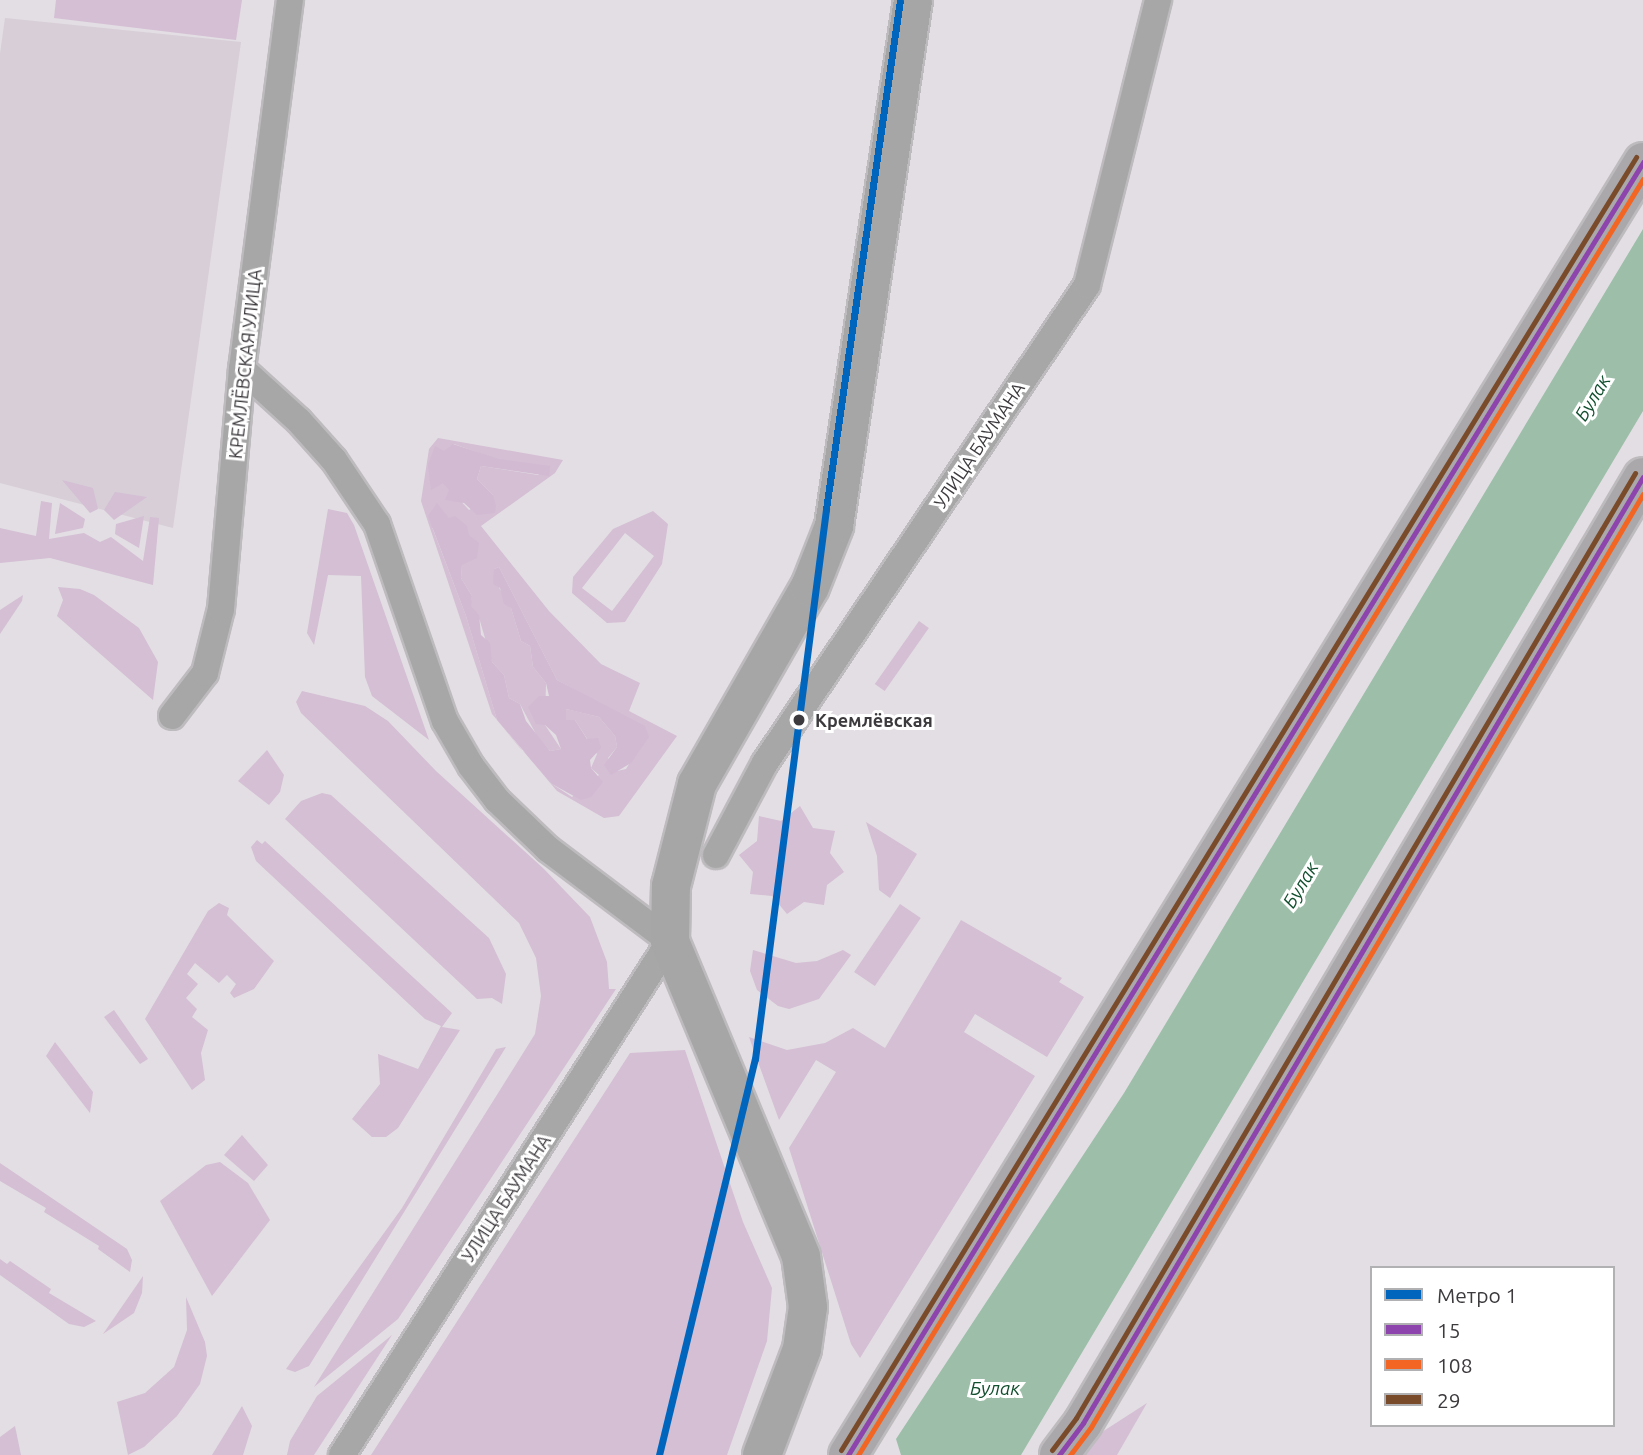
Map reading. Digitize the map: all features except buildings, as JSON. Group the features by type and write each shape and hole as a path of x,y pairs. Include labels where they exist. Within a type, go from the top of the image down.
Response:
{"main road":[{"path":"848,1455 1643,162"},
{"path":"1059,1455 1083,1423 1643,477"}],"street":[{"name":"КРЕМЛЁВСКАЯ УЛИЦА","path":"172,716 205,673 221,609 242,369 290,0"},
{"path":"762,1455 802,1349 808,1307 801,1256 670,941 671,887 690,801 810,587 834,526 913,0"},
{"name":"УЛИЦА БАУМАНА","path":"716,855 765,763 1087,285 1158,0"},
{"path":"242,369 299,421 334,460 377,524 444,721 471,766 497,800 548,849 670,941"},
{"name":"УЛИЦА БАУМАНА","path":"342,1455 670,941"}],"shaded area":[{"path":"56,0 242,0 236,40 54,18"},
{"path":"5,18 241,42 173,528 0,483 0,54"},
{"path":"438,438 563,460 555,473 481,526 549,611 601,664 640,683 629,711 677,736 619,816 604,818 557,791 523,750 537,763 552,784 572,797 599,775 591,768 597,754 575,720 566,720 566,709 599,717 615,736 617,747 608,758 617,771 626,769 643,741 635,723 557,680 499,567 494,569 494,579 511,608 521,641 530,646 533,667 546,683 545,725 561,749 550,751 537,736 520,704 509,698 504,675 492,662 480,621 470,606 472,596 461,578 462,565 432,527 466,616 497,720 492,714 421,501 429,449","holes":["454,444 499,460 550,467 538,475 481,466 477,479 493,495 469,510 443,482 431,489 431,462"]},
{"path":"453,444 499,459 550,466 549,476 481,466 477,479 493,495 496,506 495,513 477,515 464,503 445,500 449,490 443,483 431,490 428,465 435,446 444,451"},
{"path":"62,480 93,488 98,509 90,513"},
{"path":"115,492 147,497 114,520 104,510"},
{"path":"41,501 52,503 49,539 84,533 100,542 111,537 143,561 150,517 159,518 153,585 50,558 0,563 0,528 36,536"},
{"path":"60,503 85,519 83,528 55,534"},
{"path":"437,503 449,518 455,516 467,526 469,535 479,543 477,558 462,565 461,578 472,596 471,606 479,615 481,635 490,643 492,662 504,675 509,698 520,704 526,721 550,751 561,749 556,735 545,725 536,724 528,707 539,696 549,696 546,683 533,667 530,646 521,641 511,608 504,604 500,588 493,584 494,569 499,567 557,680 645,726 649,737 631,763 611,775 604,765 617,747 615,736 599,717 566,709 566,720 575,720 587,739 598,738 601,748 590,760 591,768 603,782 591,797 581,800 552,784 497,720 466,616 428,516"},
{"path":"328,509 347,513 354,525 429,740 372,696 365,677 361,576 328,575 314,645 307,633"},
{"path":"653,511 668,524 662,564 625,622 607,623 572,593 573,577 613,529","holes":["625,533 654,556 612,611 582,588"]},
{"path":"144,516 139,548 115,534 116,524"},
{"path":"58,587 80,589 94,595 139,628 158,662 153,700 57,616 63,600"},
{"path":"23,595 22,601 0,634 0,610"},
{"path":"919,621 929,628 885,691 875,684"},
{"path":"302,691 365,706 388,721 436,771 544,869 590,917 607,962 609,989 616,989 398,1319 314,1387 535,1034 541,996 536,958 519,923 301,713 296,702"},
{"path":"267,750 284,775 280,792 269,805 238,781"},
{"path":"322,793 331,795 489,938 506,974 502,1004 492,998 477,999 285,819 301,801"},
{"path":"800,806 813,828 835,831 830,853 844,872 827,885 824,905 804,902 787,914 772,896 750,894 753,872 739,855 757,841 759,816 781,821"},
{"path":"866,822 917,854 890,898 879,890 877,856"},
{"path":"257,840 262,844 265,841 452,1013 442,1027 460,1030 398,1128 386,1137 372,1137 352,1119 380,1084 378,1054 418,1069 441,1026 425,1019 256,861 251,847"},
{"path":"219,903 229,908 227,915 274,961 254,989 234,998 230,993 236,984 227,975 219,983 195,963 187,974 198,984 186,998 197,1009 192,1017 208,1030 201,1053 205,1080 192,1090 145,1019 208,911"},
{"path":"900,904 921,918 875,986 854,972"},
{"path":"961,920 1062,978 1059,982 1084,997 1047,1057 975,1014 964,1032 1035,1076 860,1358 851,1344 789,1148 836,1072 816,1060 779,1120 749,1037 787,1050 825,1043 853,1028 885,1048"},
{"path":"753,950 796,963 817,961 843,950 851,955 819,999 789,1009 778,1006 757,990 750,971"},
{"path":"114,1010 148,1059 140,1064 104,1017"},
{"path":"55,1042 93,1092 90,1113 46,1056"},
{"path":"506,1047 309,1366 295,1372 286,1369 402,1208 496,1049"},
{"path":"685,1050 743,1222 772,1288 767,1341 727,1455 371,1455 630,1053"},
{"path":"242,1135 268,1165 254,1181 224,1155"},
{"path":"220,1162 248,1183 270,1220 212,1296 160,1201 206,1165"},
{"path":"0,1163 127,1249 132,1260 130,1272 98,1249 99,1246 44,1212 46,1208 0,1181"},
{"path":"0,1259 7,1264 10,1261 51,1289 49,1293 96,1321 84,1327 69,1324 0,1275"},
{"path":"143,1276 142,1293 134,1313 103,1334"},
{"path":"186,1297 205,1342 207,1356 200,1384 177,1416 144,1447 128,1455 117,1402 145,1393 174,1367 187,1330"},
{"path":"392,1335 314,1455 287,1455 290,1441 317,1396"},
{"path":"1147,1403 1117,1455 1078,1455 1085,1443"},
{"path":"242,1406 252,1426 243,1455 212,1455"},
{"path":"15,1426 21,1455 0,1455 0,1437"}],"water":[{"name":"Булак","path":"1643,229 1643,411 1021,1455 901,1455 896,1439 1124,1093"}],"metro line":[{"name":"1","path":"659,1455 755,1059 826,509 900,0"}],"transit line":[{"name":"29","path":"841,1450 1636,157"},
{"name":"15","path":"848,1455 1643,162"},
{"name":"108","path":"858,1455 1643,179"},
{"name":"29","path":"1052,1450 1076,1418 1635,473"},
{"name":"15","path":"1059,1455 1083,1423 1643,477"},
{"name":"108","path":"1070,1455 1091,1427 1643,494"}],"place":[{"name":"Кремлёвская","path":"799,720"}]}
